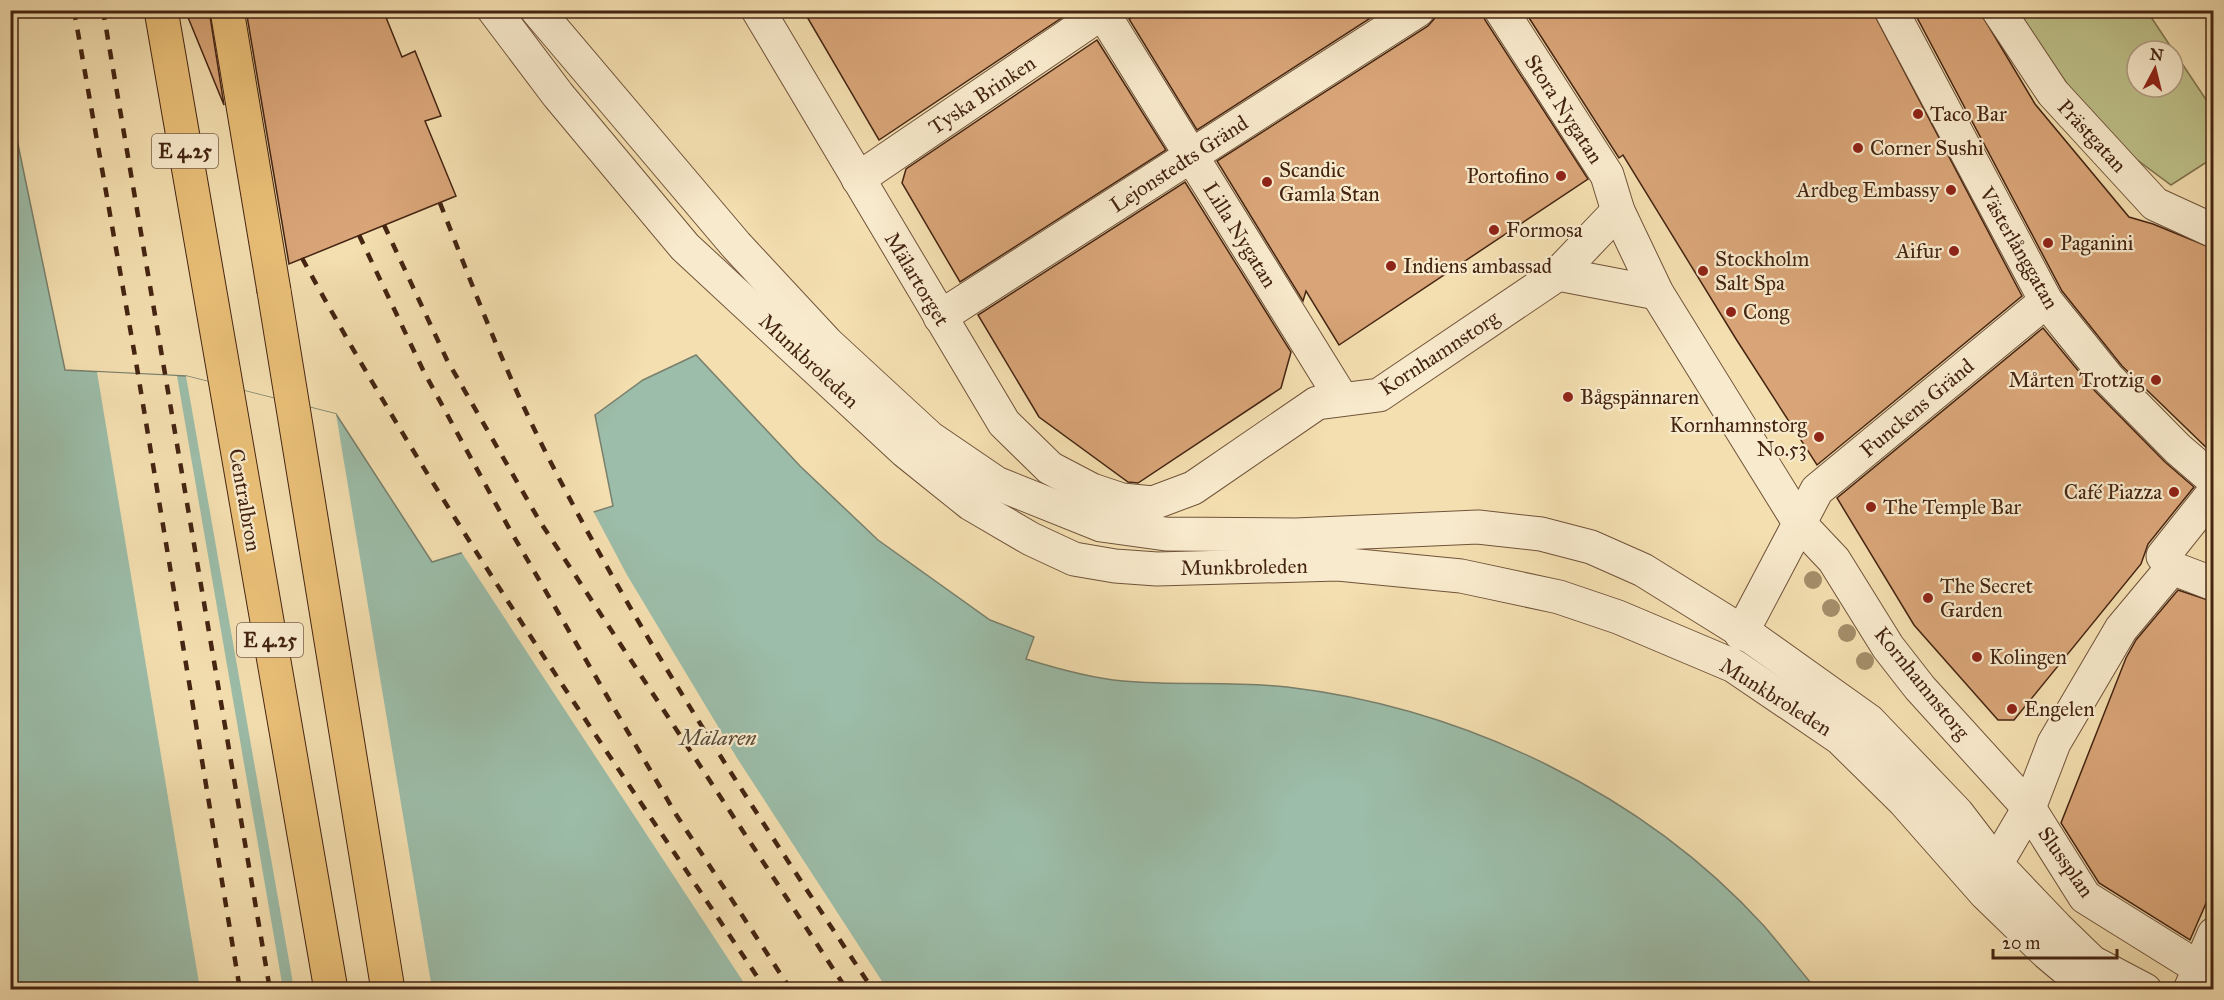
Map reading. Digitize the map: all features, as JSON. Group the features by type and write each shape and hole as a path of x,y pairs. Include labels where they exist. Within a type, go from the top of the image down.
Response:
{"highway":[{"name":"Centralbron","path":"161,10 331,990"},
{"name":"E 4.25","path":"227,10 388,990"}],"street":[{"name":"Munkbroleden","path":"494,10 558,95 685,247 905,452 971,504 1031,539 1074,559 1115,566 1157,569 1338,564 1461,576 1559,597 1618,617 1734,666 1840,738 1904,801 1986,894 2088,985"},
{"name":"Munkbroleden","path":"537,10 736,245 827,343 930,438 996,483 1101,525 1166,534 1296,535 1479,527 1541,534 1591,547 1643,570 1741,634 1754,639 1869,721 1957,813 1996,864"},
{"name":"Mälartorget","path":"758,10 1004,423 1050,468 1092,490 1122,500"},
{"name":"Lejonstedts Gränd","path":"940,317 1418,10"},
{"name":"Stora Nygatan","path":"1501,10 1606,175 1618,211"},
{"name":"Västerlånggatan","path":"1891,10 2046,301 2108,378 2178,449 2214,480"},
{"name":"Prästgatan","path":"1998,10 2053,93 2155,204 2209,221"},
{"name":"Tyska Brinken","path":"858,179 1103,11"},
{"name":"Lilla Nygatan","path":"1103,11 1342,399"},
{"name":"Kornhamnstorg","path":"1122,500 1153,504 1193,488 1317,403 1379,395 1558,274 1618,211 1657,293 1800,524 1834,560 1888,647 1920,688 2029,808"},
{"path":"1558,274 1657,293"},
{"name":"Funckens Gränd","path":"1800,524 1817,490 2046,301"},
{"path":"2214,492 2163,556 2172,568 2214,584"},
{"path":"1741,634 1800,524"},
{"path":"2145,990 2092,962 1996,864 2029,808 2054,743 2121,629 2172,568"},
{"name":"Slussplan","path":"2029,808 2085,897 2195,979"},
{"path":"2195,979 2214,934"}],"green space":[{"path":"2014,11 2147,11 2166,39 2125,39 2125,99 2185,99 2185,68 2213,110 2213,158 2171,185 2113,142 2048,61"}],"water":[{"name":"Mälaren","path":"10,106 65,370 186,376 336,414 432,562 613,506 595,415 643,380 696,355 800,466 878,540 990,620 1034,637 1026,659 1074,673 1111,680 1266,685 1353,698 1419,714 1484,737 1546,764 1607,797 1663,836 1716,878 1764,926 1816,989 11,989"}],"pier":[{"path":"97,372 177,376 283,989 200,989"},
{"path":"186,376 336,414 432,989 294,989"},
{"path":"592,509 627,575 737,758 887,989 748,989 460,550"}],"building":[{"path":"185,10 209,10 224,105"},
{"path":"246,10 383,10 402,57 415,51 441,116 425,121 456,196 289,264"},
{"path":"803,10 1067,10 1069,13 879,140"},
{"path":"1143,10 1383,10 1197,130 1129,19"},
{"path":"1437,10 1482,10 1485,20 1588,179 1339,345 1306,291 1303,301 1217,161 1428,26"},
{"path":"1524,10 1872,10 2022,296 1817,465 1736,339 1623,155 1619,158"},
{"path":"1913,10 1979,10 2035,104 2129,217 2153,224 2214,249 2214,455 2122,366 2062,291"},
{"path":"1097,40 1166,150 960,282 902,183 906,169"},
{"path":"1185,182 1291,352 1281,388 1138,483 1128,482 1039,417 978,315"},
{"path":"2043,328 2095,391 2165,462 2194,487 2148,544 2141,564 2014,720 1998,720 1914,625 1837,498"},
{"path":"2178,590 2214,602 2214,885 2190,940 2099,883 2061,823 2126,658 2136,640"}],"railway":[{"path":"74,10 136,362 240,990"},
{"path":"103,10 270,990"},
{"path":"440,203 517,392 583,523 702,726 786,859 873,990"},
{"path":"384,225 447,360 539,520 847,990"},
{"path":"359,235 423,370 510,530 677,816 791,990"},
{"path":"302,258 410,446 467,538 766,990"}],"place":[{"name":"Taco Bar","path":"1918,114"},
{"name":"Corner Sushi","path":"1858,148"},
{"name":"Portofino","path":"1561,176"},
{"name":"Scandic Gamla Stan","path":"1267,182"},
{"name":"Ardbeg Embassy","path":"1951,190"},
{"name":"Formosa","path":"1494,230"},
{"name":"Paganini","path":"2048,243"},
{"name":"Aifur","path":"1954,251"},
{"name":"Indiens ambassad","path":"1391,266"},
{"name":"Stockholm Salt Spa","path":"1703,271"},
{"name":"Cong","path":"1731,312"},
{"name":"Mårten Trotzig","path":"2156,380"},
{"name":"Bågspännaren","path":"1568,397"},
{"name":"Kornhamnstorg No.53","path":"1819,437"},
{"name":"Café Piazza","path":"2174,492"},
{"name":"The Temple Bar","path":"1871,507"},
{"name":"The Secret Garden","path":"1928,598"},
{"name":"Kolingen","path":"1977,657"},
{"name":"Engelen","path":"2012,709"}]}
